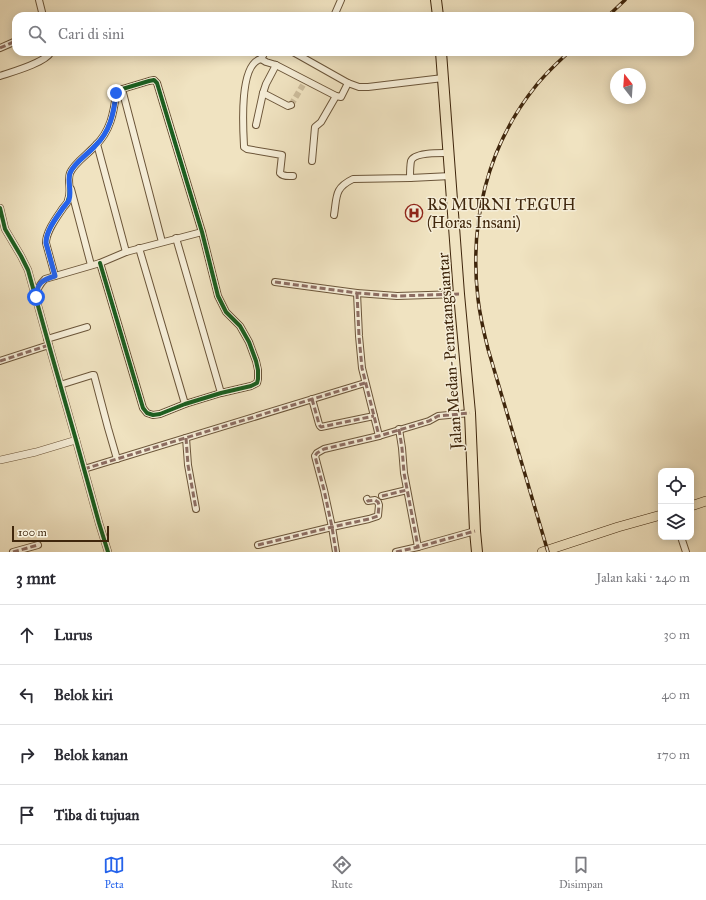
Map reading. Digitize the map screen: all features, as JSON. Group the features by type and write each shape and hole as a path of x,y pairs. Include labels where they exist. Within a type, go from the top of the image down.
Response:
{"highway":[{"path":"436,0 438,12"},
{"name":"Jalan Medan-Pematangsiantar","path":"441,56 459,294 470,413 477,552"}],"main road":[{"path":"694,505 706,501"},
{"path":"542,552 618,527 658,516"}],"street":[{"path":"39,0 42,12"},
{"path":"336,12 341,0"},
{"path":"0,48 12,44"},
{"path":"0,76 24,68 48,56"},
{"path":"263,56 261,59 256,60 248,76 242,116 244,146 247,149 281,155 280,173 285,176 293,176"},
{"path":"300,56 348,83 359,87 443,78"},
{"path":"261,59 276,65 304,82 336,96 341,97 348,83"},
{"path":"256,125 266,84 276,65"},
{"path":"55,276 46,238 54,222 69,200 69,180 72,168 97,144 109,128 115,107 116,93 122,89 154,80 157,83 202,232 218,296 226,312 240,326 245,334 256,361 258,370 257,383 185,404 160,414 153,415 147,413 143,408 100,262"},
{"path":"122,89 162,242"},
{"path":"263,93 288,106 291,105"},
{"path":"312,161 315,127 320,122 336,96"},
{"path":"97,144 126,252"},
{"path":"410,178 412,160 417,156 425,154 449,153"},
{"path":"334,215 338,191 342,185 353,180 451,176"},
{"path":"69,180 91,265"},
{"path":"0,209 5,229 28,270 108,552"},
{"path":"36,297 36,289 45,279 139,248 202,232"},
{"path":"176,238 221,393"},
{"path":"139,248 185,404"},
{"path":"275,282 357,293 397,296 459,294"},
{"path":"357,293 362,368 379,436"},
{"path":"0,361 87,327"},
{"path":"60,385 94,375 117,459"},
{"path":"84,469 365,383"},
{"path":"312,399 318,424 322,427 374,416"},
{"path":"336,552 316,456 317,453 324,449 379,436 429,421 438,416 470,413"},
{"path":"399,429 404,473 418,547"},
{"path":"186,438 188,465 196,510"},
{"path":"0,460 36,452 76,440"},
{"path":"382,496 407,490"},
{"path":"258,545 378,516 378,502 375,500 368,501 367,499"},
{"path":"396,552 475,531"},
{"path":"682,540 686,552"},
{"path":"13,552 27,550 38,545"}],"tunnel":[{"path":"291,105 303,85"}],"railway":[{"path":"612,12 625,0"},
{"path":"548,552 485,337 478,299 476,242 479,214 493,160 518,110 547,73 565,56"}],"marked path":[{"path":"0,48 12,43"},
{"path":"275,282 357,293 397,296 459,294"},
{"path":"357,293 362,368 379,436"},
{"path":"0,361 49,345"},
{"path":"84,469 365,383"},
{"path":"312,399 321,427 374,416"},
{"path":"336,552 324,490 315,456 317,453 324,449 379,436 429,421 438,416 470,413"},
{"path":"399,429 404,473 418,547"},
{"path":"186,438 188,465 196,509"},
{"path":"382,496 407,490"},
{"path":"258,545 378,516 378,502 375,500 368,501 367,499"},
{"path":"396,552 475,531"},
{"path":"13,552 38,545"}],"cycle path":[{"path":"55,276 46,238 52,224 68,201 70,193 69,179 72,169 104,135 110,122 116,93 119,90 154,80 157,83 202,232 218,296 226,312 240,326 249,342 258,370 257,383 185,404 160,414 153,415 147,413 143,408 100,263"},
{"path":"0,208 5,229 28,270 108,552"}],"place":[{"name":"RS MURNI TEGUH (Horas Insani)","path":"414,213"}],"route":[{"path":"36,297 36,289 40,284 45,279 55,276 46,238 54,222 69,200 70,173 72,168 96,146 109,128 115,107 116,93"}]}
